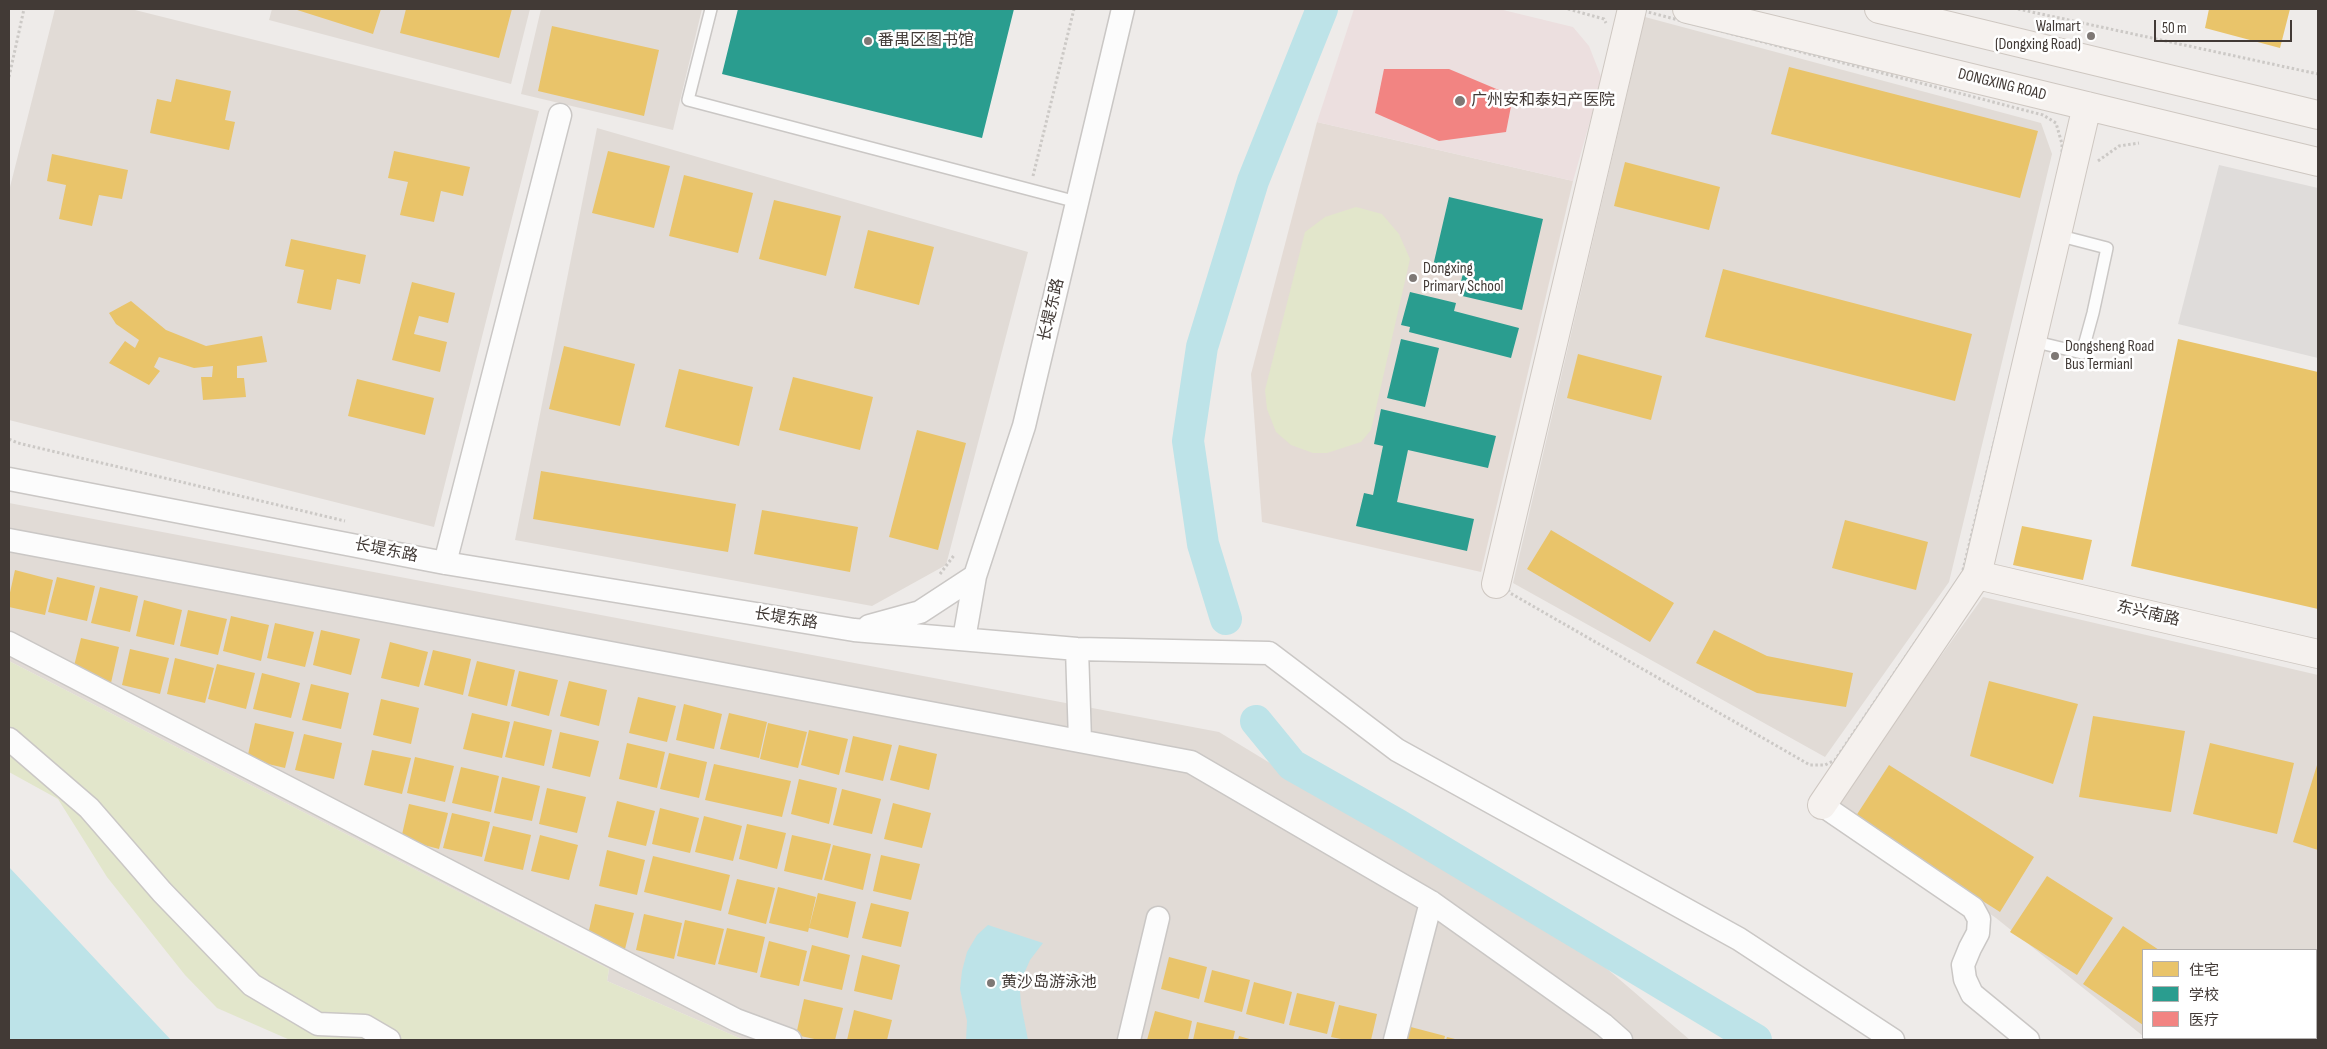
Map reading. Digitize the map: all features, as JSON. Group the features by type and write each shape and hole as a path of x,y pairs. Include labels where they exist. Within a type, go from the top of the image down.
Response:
{"street":[{"name":"长堤东路","path":"9,479 44,484 445,563 854,630 920,612 975,576 1024,426 1123,9"},
{"path":"1496,584 1632,9"},
{"name":"DONGXING ROAD","path":"1687,9 2318,162"},
{"path":"1879,9 2318,115"},
{"path":"2028,1040 1972,994 1965,980 1964,966 1970,948 1978,934 1979,919 1973,908 1822,805 1977,575 2087,106"},
{"path":"445,563 560,114"},
{"path":"9,464 44,484"},
{"path":"9,540 1191,762 1431,902 1604,1025 1621,1040"},
{"name":"东兴南路","path":"1977,575 2318,654"},
{"path":"964,640 975,576"},
{"path":"854,630 1077,649 1269,653 1397,750 1739,940 1893,1040"},
{"path":"9,643 736,1020 790,1040"},
{"path":"1077,649 1080,741"},
{"path":"9,739 89,808 162,892 252,985 318,1024 365,1026 389,1040"},
{"path":"1395,1040 1431,902"},
{"path":"1129,1040 1158,918"}],"lane":[{"path":"711,9 688,100 1077,202"},
{"path":"2031,340 2082,353 2092,313 2107,248 2056,235"}],"path":[{"path":"9,77 24,9"},
{"path":"1029,189 1074,9"},
{"path":"2018,9 2318,74"},
{"path":"1644,11 2043,115 2056,123 2062,144 2062,164 1962,574 1835,760 1825,765 1810,765 1510,593 1504,582 1636,16 1644,11"},
{"path":"2096,162 2119,146 2143,143"},
{"path":"9,439 18,443 353,523"},
{"path":"939,575 955,554"}],"shaded area":[{"path":"55,9 131,9 539,111 434,527 9,420 9,191"},
{"path":"272,9 530,9 511,84 269,20"},
{"path":"541,9 702,9 673,130 521,94"},
{"name":"广州安和泰妇产医院","path":"1354,9 1499,9 1573,27 1589,46 1602,79 1573,181 1317,122"},
{"path":"1645,17 2041,123 2052,154 1949,582 1825,757 1513,583"},
{"name":"Dongxing Primary School","path":"1317,122 1573,181 1481,572 1262,522 1251,374"},
{"path":"597,128 1028,252 946,565 872,606 515,540"},
{"path":"2219,165 2318,188 2318,358 2178,324"},
{"path":"9,503 1219,732 1605,967 1690,1040 744,1040 607,981 609,969 9,661"},
{"path":"1983,597 2318,675 2318,1040 2147,1039 2317,1039 2317,949 2142,949 2142,1035 1996,918 1833,807"}],"green space":[{"path":"1356,207 1382,214 1399,234 1410,259 1371,430 1361,442 1327,453 1313,453 1291,445 1276,432 1267,409 1265,390 1305,232 1325,217"},
{"path":"9,661 609,969 607,981 744,1040 290,1040 217,1008 185,975 107,877 58,799 9,772"}],"water":[{"path":"9,867 171,1040 9,1040"},
{"name":"黄沙岛游泳池","path":"988,925 1043,943 1030,960 1023,976 1020,991 1028,1040 966,1040 967,1021 960,989 962,971 967,952 977,935"}],"building: 住宅":[{"path":"294,9 381,9 373,34"},
{"path":"406,9 512,9 499,58 400,33"},
{"path":"2209,9 2290,9 2280,48 2205,28"},
{"path":"552,26 659,50 644,116 538,91"},
{"path":"1789,67 2038,131 2020,198 1771,134"},
{"path":"176,79 231,91 225,120 235,122 229,150 150,133 157,99 171,102"},
{"path":"394,151 470,167 463,196 441,191 434,222 400,215 408,182 388,178"},
{"path":"608,151 670,166 654,228 592,213"},
{"path":"52,154 128,170 122,199 99,195 92,226 59,219 66,185 47,181"},
{"path":"1625,162 1720,187 1709,230 1614,206"},
{"path":"684,175 753,193 738,253 669,236"},
{"path":"774,200 841,216 826,276 759,259"},
{"path":"868,230 934,247 919,305 854,288"},
{"path":"291,239 366,255 360,284 337,279 331,310 297,303 304,270 285,266"},
{"path":"1723,269 1972,334 1955,401 1705,337"},
{"path":"412,282 455,293 448,323 419,316 414,334 447,342 440,372 392,360"},
{"path":"131,301 166,330 206,346 262,336 267,362 237,366 237,378 244,378 246,397 203,400 201,377 212,377 213,366 194,368 159,357 154,367 160,371 149,385 109,363 125,341 135,348 139,340 116,324 109,313"},
{"path":"2178,339 2318,372 2318,609 2131,566"},
{"path":"564,346 635,364 620,426 549,409"},
{"path":"1578,354 1662,376 1651,420 1567,398"},
{"path":"679,369 753,387 739,446 665,427"},
{"path":"793,377 873,397 860,450 779,430"},
{"path":"357,379 434,398 425,435 348,416"},
{"path":"917,430 966,443 938,550 889,537"},
{"path":"541,471 736,504 728,552 533,519"},
{"path":"762,510 858,527 850,572 754,554"},
{"path":"1845,520 1928,542 1916,590 1832,568"},
{"path":"2022,526 2092,540 2083,580 2013,565"},
{"path":"1551,530 1674,603 1650,642 1527,569"},
{"path":"15,570 53,580 45,615 9,607 9,597"},
{"path":"57,577 95,586 87,621 48,612"},
{"path":"100,587 138,596 130,632 91,623"},
{"path":"144,600 182,610 174,645 136,636"},
{"path":"188,610 227,619 218,655 180,646"},
{"path":"231,616 269,625 261,661 223,651"},
{"path":"275,623 314,632 305,667 267,658"},
{"path":"321,630 360,639 351,675 313,665"},
{"path":"1714,630 1767,656 1853,673 1846,707 1757,693 1696,663"},
{"path":"81,638 119,647 111,683 72,674"},
{"path":"390,642 428,652 419,687 381,678"},
{"path":"130,649 169,658 160,694 122,685"},
{"path":"433,650 471,659 463,695 424,685"},
{"path":"175,658 214,668 205,703 167,694"},
{"path":"477,661 515,670 507,706 468,696"},
{"path":"217,664 255,673 246,709 208,699"},
{"path":"519,671 558,680 549,716 511,706"},
{"path":"262,673 300,683 291,718 253,709"},
{"path":"569,681 607,690 599,726 560,716"},
{"path":"1989,681 2078,704 2053,784 1970,756"},
{"path":"311,684 349,693 341,729 302,720"},
{"path":"638,697 676,706 667,742 629,733"},
{"path":"381,699 419,708 411,744 373,735"},
{"path":"684,704 722,714 714,749 676,740"},
{"path":"472,713 510,722 502,758 463,749"},
{"path":"729,713 767,722 759,758 720,749"},
{"path":"2093,716 2185,731 2171,812 2079,797"},
{"path":"514,721 552,730 544,766 505,757"},
{"path":"255,723 294,732 285,768 247,759"},
{"path":"768,723 807,732 798,768 760,759"},
{"path":"809,730 848,739 839,775 801,765"},
{"path":"560,732 599,741 590,777 552,768"},
{"path":"304,734 342,743 334,779 295,770"},
{"path":"853,736 892,745 883,781 845,772"},
{"path":"627,743 665,752 657,788 619,779"},
{"path":"2210,743 2294,763 2277,834 2193,814"},
{"path":"899,745 937,754 929,790 890,780"},
{"path":"372,750 411,758 402,794 364,785"},
{"path":"669,753 707,762 699,798 660,789"},
{"path":"415,757 454,766 445,802 407,793"},
{"path":"2318,762 2318,850 2293,842"},
{"path":"714,764 791,781 782,817 705,800"},
{"path":"1889,765 2034,857 2000,912 1854,819"},
{"path":"461,767 499,776 491,812 452,803"},
{"path":"502,777 540,786 532,821 494,813"},
{"path":"799,779 837,788 829,824 791,814"},
{"path":"547,788 586,797 577,833 539,824"},
{"path":"842,789 881,799 872,834 833,825"},
{"path":"617,801 655,811 646,846 608,837"},
{"path":"893,803 931,813 922,848 884,839"},
{"path":"409,804 448,813 439,849 401,839"},
{"path":"660,808 699,818 690,853 652,844"},
{"path":"452,813 490,822 482,857 443,848"},
{"path":"704,816 742,826 733,861 695,852"},
{"path":"747,824 786,833 777,869 739,859"},
{"path":"493,826 531,835 523,870 484,861"},
{"path":"540,835 578,845 569,880 531,871"},
{"path":"792,835 831,844 822,880 784,871"},
{"path":"833,845 871,854 863,890 824,880"},
{"path":"607,850 645,860 637,895 599,886"},
{"path":"881,855 920,864 911,900 873,891"},
{"path":"653,856 730,875 721,911 644,892"},
{"path":"2047,876 2113,918 2077,975 2010,932"},
{"path":"737,879 775,888 766,924 728,914"},
{"path":"778,887 816,897 808,932 769,923"},
{"path":"818,893 856,902 848,938 809,928"},
{"path":"871,903 909,912 901,947 862,938"},
{"path":"595,904 634,913 625,949 587,939"},
{"path":"644,914 682,923 674,959 636,950"},
{"path":"685,920 724,929 715,965 677,956"},
{"path":"2123,926 2158,949 2142,949 2142,1024 2083,984"},
{"path":"727,928 765,937 757,973 718,964"},
{"path":"769,941 807,951 799,986 760,977"},
{"path":"812,945 850,955 842,990 803,981"},
{"path":"862,955 900,965 892,1000 854,991"},
{"path":"1169,957 1207,967 1199,999 1161,989"},
{"path":"1212,970 1250,980 1242,1012 1204,1002"},
{"path":"1254,982 1292,992 1284,1024 1246,1014"},
{"path":"1297,993 1335,1002 1327,1034 1289,1025"},
{"path":"804,999 843,1008 835,1040 819,1040 796,1035"},
{"path":"1339,1005 1377,1014 1371,1040 1346,1040 1331,1037"},
{"path":"854,1010 892,1020 887,1040 847,1040"},
{"path":"1155,1011 1192,1021 1188,1040 1147,1040"},
{"path":"1197,1022 1235,1031 1233,1040 1193,1040"},
{"path":"1407,1026 1445,1036 1444,1040 1403,1040"},
{"path":"1239,1036 1253,1040 1238,1040"},
{"path":"1447,1037 1459,1040 1446,1040"}],"building: 学校":[{"name":"番禺区图书馆","path":"738,9 1014,9 982,138 722,74"},
{"path":"1449,197 1543,219 1522,310 1458,295 1463,273 1433,266"},
{"path":"1410,292 1456,303 1454,311 1519,328 1511,358 1409,332 1410,327 1401,325"},
{"path":"1401,339 1439,348 1425,407 1387,398"},
{"path":"1381,409 1496,436 1488,468 1408,450 1397,502 1474,519 1467,551 1356,526 1364,493 1373,495 1383,446 1374,444"}],"building: 医疗":[{"path":"1384,69 1449,69 1513,96 1506,132 1439,141 1375,113"}],"waterway":[{"path":"1226,619 1203,544 1188,441 1202,347 1253,181 1322,9"},
{"path":"1256,721 1292,765 1398,825 1756,1040"}],"place":[{"name":"Walmart (Dongxing Road)","path":"2091,36"},
{"name":"番禺区图书馆","path":"868,41"},
{"name":"广州安和泰妇产医院","path":"1460,101"},
{"name":"Dongxing Primary School","path":"1413,278"},
{"name":"Dongsheng Road Bus Termianl","path":"2055,356"},
{"name":"黄沙岛游泳池","path":"991,983"}]}
